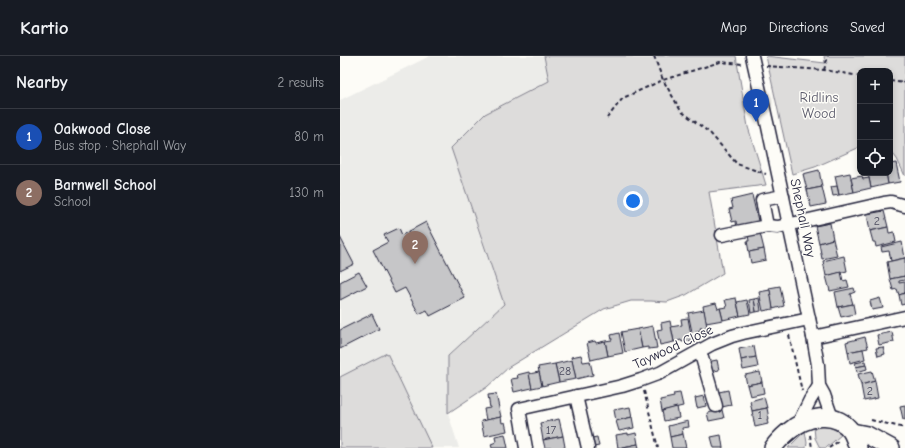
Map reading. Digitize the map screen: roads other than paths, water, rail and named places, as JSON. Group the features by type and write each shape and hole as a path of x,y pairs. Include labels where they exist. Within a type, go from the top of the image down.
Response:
{"highway":[{"path":"773,448 788,432 803,428 813,418 818,417 832,418 845,425 846,435 858,448"},
{"path":"846,435 867,435 891,448"}],"street":[{"name":"Shephall Way","path":"753,60 813,337 820,386 832,418"},
{"path":"767,226 762,200 782,196"},
{"path":"722,235 767,226 778,227 884,203 891,202 905,206"},
{"path":"813,337 905,317"},
{"name":"Taywood Close","path":"526,448 519,409 622,386 660,373 700,350 732,336 809,319"},
{"path":"700,350 716,406"},
{"path":"803,428 810,400 820,386"},
{"path":"576,396 588,448"}],"place":[{"name":"Oakwood Close","path":"756,122"},
{"name":"Barnwell School","path":"415,264"}],"park label":[{"name":"Ridlins Wood","path":"819,106"}]}
